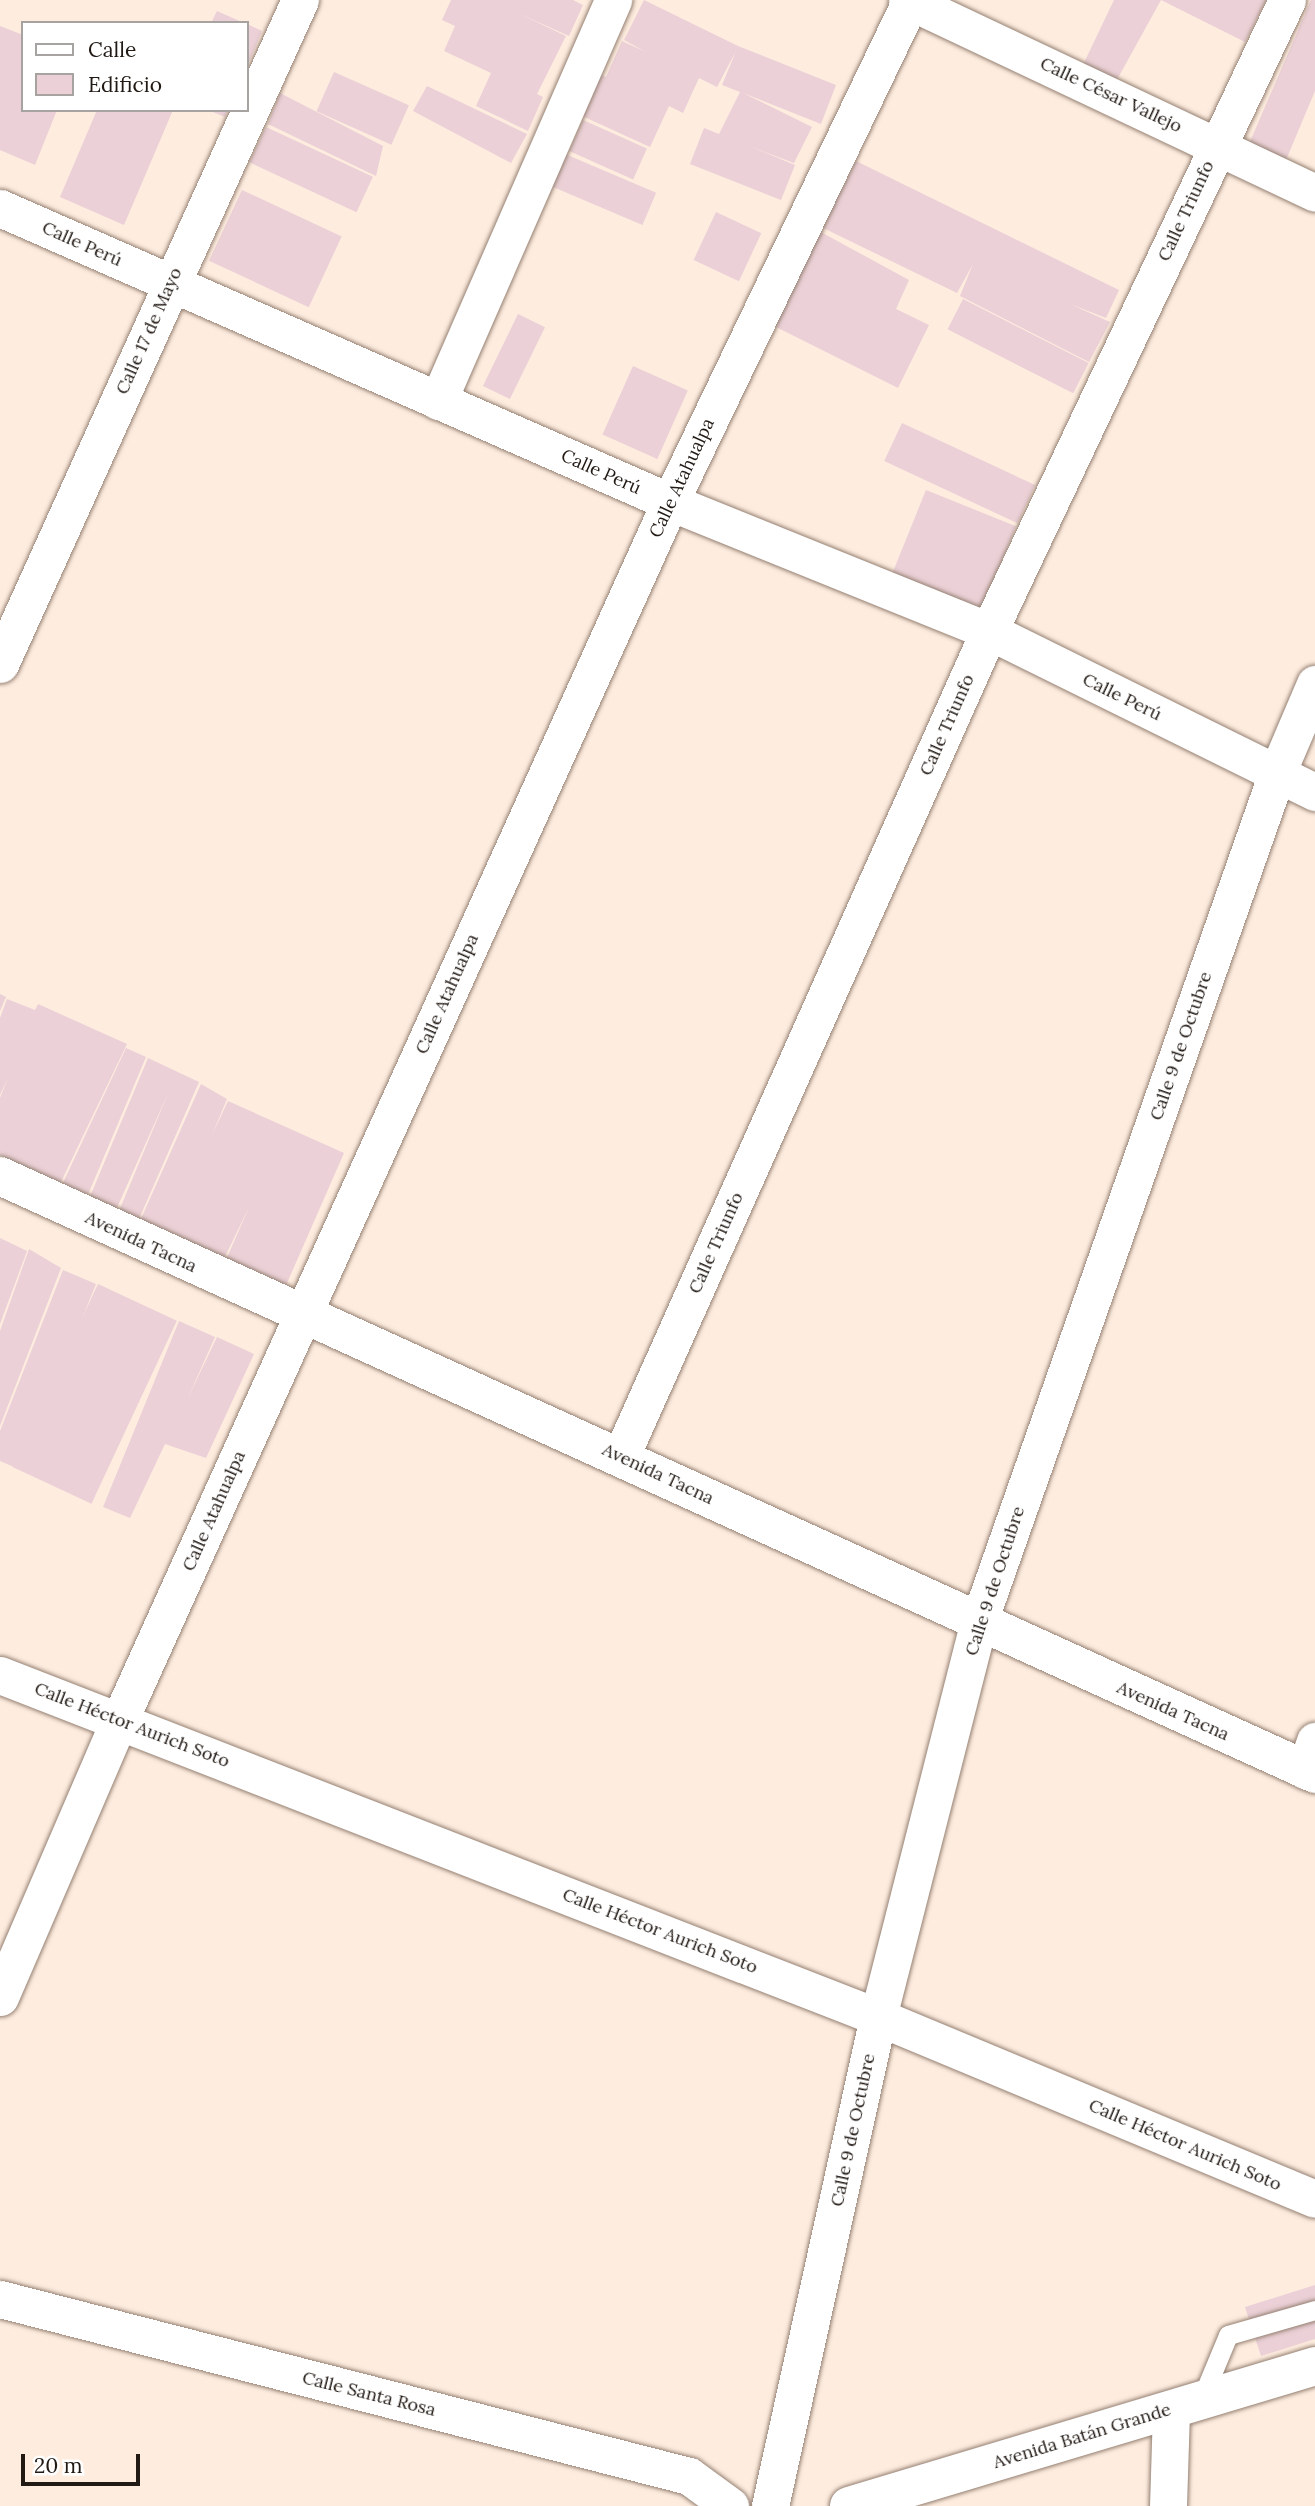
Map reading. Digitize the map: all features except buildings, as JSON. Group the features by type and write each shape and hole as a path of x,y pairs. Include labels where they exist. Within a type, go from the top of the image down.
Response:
{"street":[{"path":"438,401 613,0"},
{"name":"Calle Triunfo","path":"621,1456 989,631 1287,0"},
{"name":"Calle César Vallejo","path":"909,1 1315,193"},
{"name":"Calle Atahualpa","path":"0,1997 120,1719 670,502 909,1"},
{"name":"Calle 17 de Mayo","path":"248,108 295,2"},
{"name":"Calle 17 de Mayo","path":"0,664 246,112"},
{"name":"Calle Perú","path":"0,208 670,502 989,631 1315,792"},
{"name":"Calle 9 de Octubre","path":"770,2506 878,2017 978,1624 1277,773 1315,684"},
{"name":"Avenida Tacna","path":"0,1176 301,1317 621,1456 978,1624 1312,1762"},
{"name":"Calle Héctor Aurich Soto","path":"0,1675 120,1719 878,2017 1315,2199"},
{"name":"Calle Santa Rosa","path":"0,2299 689,2476 730,2506"},
{"name":"Avenida Batán Grande","path":"849,2506 1315,2366"},
{"path":"1167,2506 1186,2405"}],"lane":[{"path":"1186,2405 1228,2335 1315,2310"}]}
